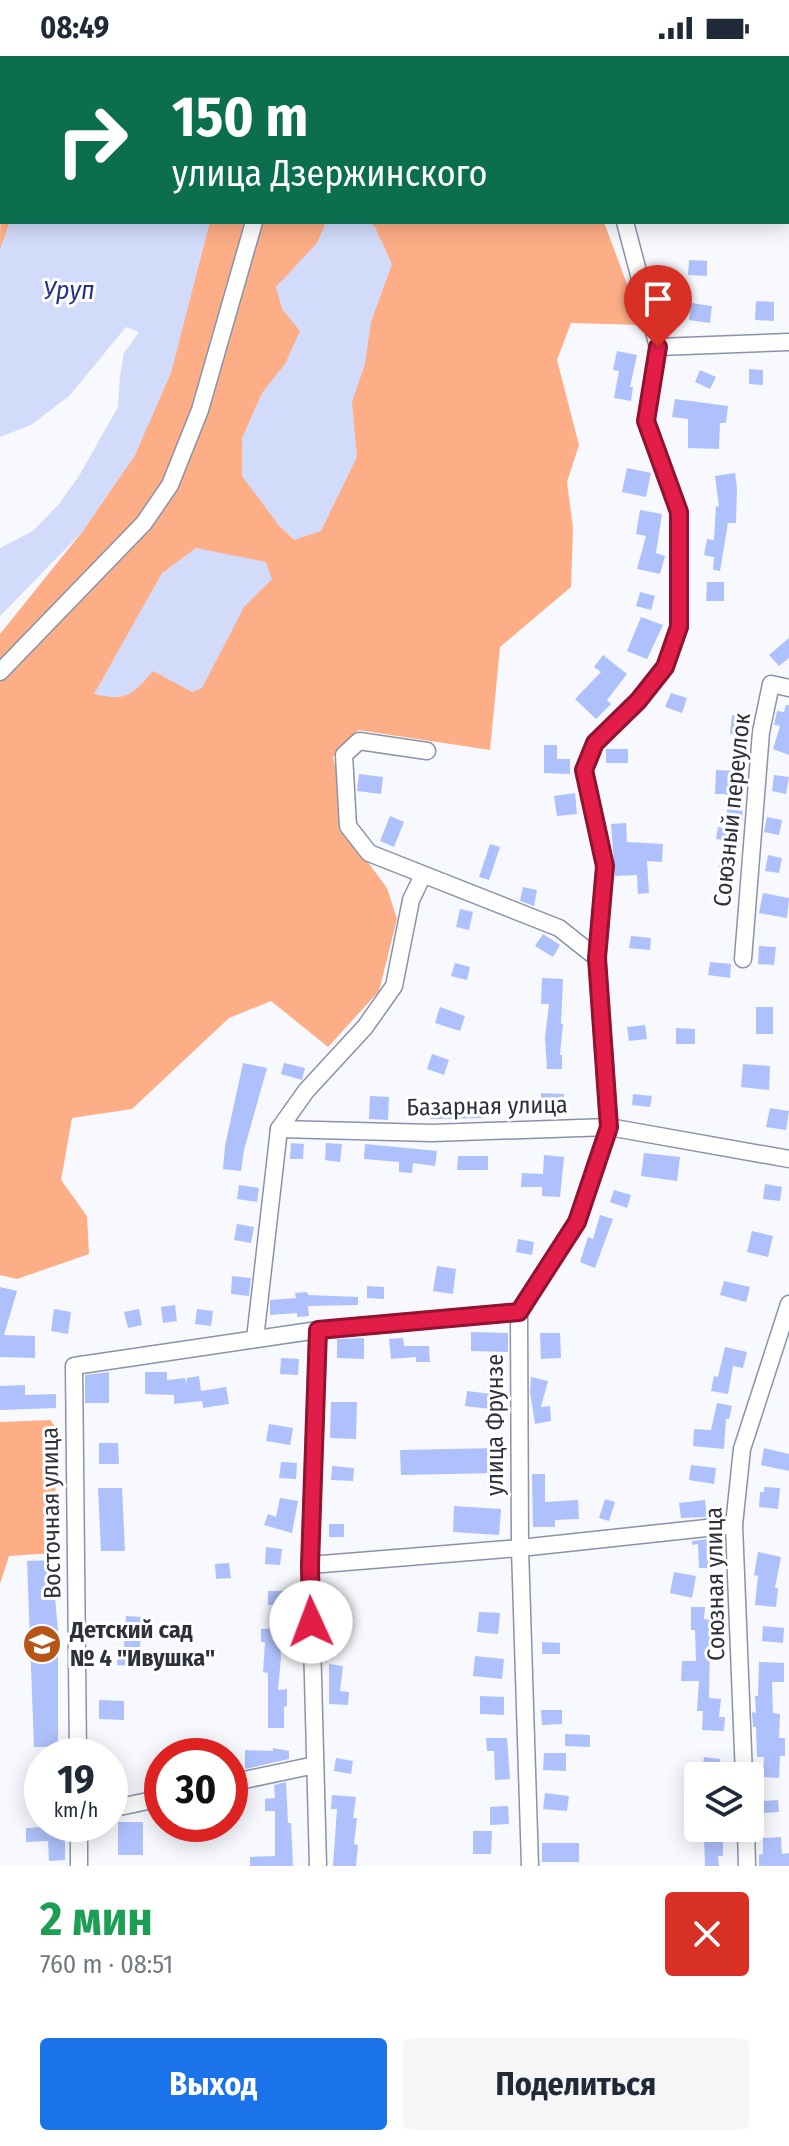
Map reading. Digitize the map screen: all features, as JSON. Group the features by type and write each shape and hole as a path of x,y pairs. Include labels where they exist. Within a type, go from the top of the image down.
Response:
{"street":[{"path":"0,672 144,523 170,485 200,410 253,224"},
{"path":"423,875 411,900 394,986 365,1027 306,1091 279,1129 255,1339 318,1330 519,1312 577,1222 609,1127 597,958 605,866 584,770 595,743 638,701 665,667 679,627 679,512 646,421 658,347 626,224"},
{"path":"658,347 789,342"},
{"name":"Союзный переулок","path":"743,959 761,732 771,684 789,688"},
{"path":"427,751 359,741 344,755 348,826 369,853 559,928 597,958"},
{"name":"Базарная улица","path":"279,1129 432,1133 609,1127 789,1159"},
{"name":"Союзная улица","path":"743,1762 734,1525 742,1449 789,1304"},
{"name":"улица Фрунзе","path":"519,1312 520,1548 530,1866"},
{"path":"318,1330 310,1565 318,1866"},
{"name":"Восточная улица","path":"78,1738 74,1366 255,1339"},
{"path":"310,1565 520,1548 734,1525"},
{"path":"248,1779 315,1765"},
{"path":"79,1842 79,1866"},
{"path":"746,1842 747,1866"}],"shaded area":[{"path":"0,224 9,224 0,250"},
{"path":"208,224 605,224 642,325 571,323 557,360 579,445 567,482 573,528 571,587 500,647 490,750 358,730 333,757 353,842 387,888 397,919 379,991 328,1047 271,1001 229,1018 132,1109 72,1118 61,1180 87,1216 89,1254 17,1279 0,1275 0,634 82,532 135,455"},
{"path":"50,1420 58,1430 53,1553 9,1556 0,1584 0,1422"}],"water":[{"name":"Уруп","path":"9,224 209,224 171,373 135,455 82,532 0,616 0,548 33,531 59,504 79,476 118,407 124,353 139,332 126,327 69,396 31,425 0,437 0,250"},
{"path":"325,224 372,224 392,264 371,322 365,364 352,402 357,457 321,531 294,540 280,527 242,476 242,438 262,393 285,364 300,331 282,309 276,287 317,243"},
{"path":"196,548 266,562 272,579 244,607 202,688 192,692 153,671 140,686 122,697 94,694 162,573"}],"building":[{"path":"689,260 707,261 707,276 688,275"},
{"path":"756,301 774,302 774,321 755,320"},
{"path":"691,303 712,306 710,323 689,320"},
{"path":"617,351 637,355 630,387 633,387 631,401 614,398 619,371 613,370"},
{"path":"749,369 763,370 763,385 749,384"},
{"path":"700,370 716,377 710,389 695,382"},
{"path":"675,399 728,406 726,423 720,423 719,449 688,448 688,419 672,417"},
{"path":"627,468 651,473 646,497 622,492"},
{"path":"735,473 736,523 728,523 720,571 713,570 714,557 704,555 707,539 714,540 716,506 719,507 715,476"},
{"path":"640,510 662,514 656,553 665,556 660,574 637,569 646,536 636,534"},
{"path":"707,582 724,582 724,601 706,601"},
{"path":"640,592 655,596 651,610 636,606"},
{"path":"641,617 663,625 647,659 627,651"},
{"path":"789,638 789,658 779,666 769,655"},
{"path":"603,655 627,674 607,700 611,704 596,719 575,699 601,672 594,667"},
{"path":"671,693 687,698 682,713 665,707"},
{"path":"786,705 789,705 789,755 773,749 780,726 774,725 777,711 784,712"},
{"path":"732,715 747,716 745,735 730,734"},
{"path":"544,745 557,745 557,759 570,759 570,774 544,773"},
{"path":"606,749 628,749 628,763 606,763"},
{"path":"716,770 740,771 738,809 742,809 743,820 738,821 732,851 737,851 734,867 728,866 727,872 718,870 723,840 716,839 718,827 728,829 726,794 715,794"},
{"path":"359,774 383,777 381,794 357,791"},
{"path":"774,775 789,777 786,794 772,791"},
{"path":"575,793 577,814 557,816 554,796"},
{"path":"390,816 404,822 394,847 380,841"},
{"path":"767,817 782,820 779,835 764,832"},
{"path":"626,823 627,842 663,844 662,862 647,861 649,893 638,894 637,875 615,876 611,824"},
{"path":"490,844 500,847 489,880 479,877"},
{"path":"768,855 782,858 779,873 765,871"},
{"path":"523,887 537,890 534,906 520,901"},
{"path":"763,893 789,898 787,918 759,913"},
{"path":"460,909 473,912 469,930 456,927"},
{"path":"543,934 560,945 553,957 535,946"},
{"path":"631,936 651,938 650,950 629,948"},
{"path":"759,946 776,947 774,965 758,964"},
{"path":"710,962 731,964 730,978 708,975"},
{"path":"455,963 470,967 467,980 451,976"},
{"path":"542,978 563,979 562,1069 547,1069 545,1037 549,1004 541,1004"},
{"path":"440,1007 465,1016 460,1031 435,1023"},
{"path":"756,1007 773,1007 773,1034 756,1034"},
{"path":"645,1025 647,1039 629,1041 627,1027"},
{"path":"676,1028 695,1029 695,1044 676,1044"},
{"path":"432,1054 449,1060 444,1075 427,1069"},
{"path":"243,1063 267,1068 241,1171 223,1169"},
{"path":"284,1063 305,1068 302,1080 281,1074"},
{"path":"743,1064 770,1066 769,1090 741,1087"},
{"path":"541,1093 564,1094 563,1110 535,1109 535,1116 525,1116 524,1099 541,1098"},
{"path":"633,1094 652,1096 650,1107 632,1105"},
{"path":"370,1096 389,1097 388,1120 369,1119"},
{"path":"481,1101 482,1118 430,1119 430,1106 467,1107 466,1102"},
{"path":"770,1108 789,1111 786,1130 766,1127"},
{"path":"291,1143 304,1144 303,1159 290,1159"},
{"path":"326,1143 342,1144 340,1162 325,1160"},
{"path":"365,1144 437,1151 435,1166 413,1163 412,1173 399,1172 399,1162 364,1159"},
{"path":"644,1153 680,1157 677,1181 641,1176"},
{"path":"544,1155 564,1157 560,1197 542,1196 542,1187 521,1187 522,1173 543,1174"},
{"path":"458,1156 488,1156 488,1170 457,1170"},
{"path":"765,1184 782,1187 780,1201 763,1199"},
{"path":"239,1185 259,1188 257,1202 237,1199"},
{"path":"614,1190 631,1195 627,1208 610,1202"},
{"path":"600,1215 613,1219 595,1268 580,1262 588,1237 593,1239"},
{"path":"237,1224 254,1227 251,1243 234,1240"},
{"path":"752,1231 773,1236 768,1257 747,1252"},
{"path":"518,1239 534,1242 532,1255 516,1252"},
{"path":"437,1266 456,1269 453,1294 433,1291"},
{"path":"232,1276 251,1278 249,1296 231,1294"},
{"path":"724,1281 750,1287 746,1302 720,1295"},
{"path":"367,1286 384,1287 384,1299 367,1298"},
{"path":"0,1287 17,1291 4,1335 35,1336 35,1358 0,1357"},
{"path":"307,1292 308,1295 358,1297 358,1305 308,1306 309,1316 297,1317 297,1313 270,1315 270,1300 296,1298 295,1293"},
{"path":"175,1305 177,1321 163,1323 161,1307"},
{"path":"54,1309 71,1312 68,1334 51,1331"},
{"path":"139,1309 142,1325 128,1328 124,1312"},
{"path":"197,1309 213,1311 211,1326 195,1324"},
{"path":"471,1332 508,1333 508,1352 471,1351"},
{"path":"540,1333 560,1333 561,1358 541,1359"},
{"path":"364,1338 364,1359 337,1358 337,1339"},
{"path":"403,1338 404,1346 429,1346 430,1362 416,1362 416,1357 391,1359 389,1339"},
{"path":"725,1347 747,1352 743,1368 733,1366 728,1394 711,1391 714,1376 718,1377"},
{"path":"281,1358 299,1359 298,1375 280,1374"},
{"path":"109,1372 109,1403 85,1403 85,1375"},
{"path":"145,1372 167,1372 167,1380 185,1378 186,1384 187,1378 199,1376 201,1391 226,1387 229,1404 203,1408 202,1401 174,1404 174,1395 145,1394"},
{"path":"531,1377 548,1381 541,1407 550,1406 551,1421 535,1424"},
{"path":"25,1385 25,1395 56,1394 56,1408 0,1410 0,1386"},
{"path":"467,1391 500,1395 498,1410 465,1406"},
{"path":"331,1402 357,1402 356,1439 330,1438"},
{"path":"717,1403 732,1406 729,1419 726,1419 724,1449 693,1446 694,1429 711,1430"},
{"path":"269,1424 293,1428 290,1445 266,1441"},
{"path":"99,1443 118,1443 119,1464 99,1464"},
{"path":"497,1448 497,1473 401,1475 400,1450"},
{"path":"764,1448 789,1454 789,1471 761,1465"},
{"path":"281,1462 297,1463 296,1479 279,1478"},
{"path":"691,1465 716,1468 714,1484 689,1480"},
{"path":"332,1466 354,1468 353,1481 331,1480"},
{"path":"532,1474 545,1474 545,1502 578,1500 579,1519 555,1520 555,1527 533,1527"},
{"path":"764,1487 780,1488 778,1509 759,1507 760,1492 764,1492"},
{"path":"98,1488 122,1488 125,1551 101,1551"},
{"path":"280,1498 298,1501 292,1533 264,1525 268,1514 276,1517"},
{"path":"605,1499 615,1502 609,1521 599,1518"},
{"path":"705,1500 707,1517 681,1518 679,1503"},
{"path":"454,1506 501,1509 499,1535 453,1532"},
{"path":"329,1524 344,1524 344,1537 329,1537"},
{"path":"715,1538 715,1568 699,1568 698,1544 692,1545 692,1541"},
{"path":"266,1547 282,1549 280,1565 265,1564"},
{"path":"758,1552 781,1557 775,1588 778,1588 776,1607 755,1605 758,1576 754,1575"},
{"path":"52,1560 58,1631 58,1738 34,1738 27,1561"},
{"path":"229,1563 231,1578 216,1579 215,1564"},
{"path":"674,1572 696,1576 692,1598 670,1593"},
{"path":"268,1591 283,1591 283,1604 268,1605"},
{"path":"691,1607 705,1607 704,1619 714,1620 713,1635 723,1635 723,1646 710,1647 709,1698 721,1699 719,1717 725,1717 724,1731 702,1730 703,1711 697,1711 699,1681 681,1681 682,1661 696,1661"},
{"path":"329,1610 351,1613 347,1638 326,1635"},
{"path":"479,1612 500,1613 498,1634 477,1632"},
{"path":"126,1616 143,1617 138,1666 117,1665 118,1648 124,1648"},
{"path":"763,1626 784,1628 783,1643 762,1641"},
{"path":"279,1628 281,1658 278,1690 287,1689 287,1706 284,1707 284,1728 268,1728 268,1673 263,1672 265,1642 261,1642 261,1629"},
{"path":"542,1642 560,1643 560,1654 542,1654"},
{"path":"475,1656 504,1659 502,1679 473,1676"},
{"path":"759,1662 784,1663 784,1682 772,1682 773,1713 780,1714 779,1738 785,1738 785,1756 780,1756 779,1778 764,1777 764,1757 757,1757 752,1712 756,1713 755,1696 758,1696"},
{"path":"329,1664 343,1666 340,1691 349,1692 348,1705 329,1704"},
{"path":"480,1696 504,1697 504,1715 480,1714"},
{"path":"99,1700 124,1701 124,1720 99,1719"},
{"path":"541,1710 562,1710 562,1724 542,1725"},
{"path":"565,1734 590,1735 590,1747 565,1746"},
{"path":"486,1738 507,1738 510,1779 495,1780 494,1751 487,1751"},
{"path":"273,1748 289,1751 289,1759 248,1768 248,1750 273,1751"},
{"path":"544,1753 566,1753 566,1771 543,1770"},
{"path":"704,1757 720,1759 720,1762 703,1762"},
{"path":"336,1758 353,1761 351,1774 334,1771"},
{"path":"286,1782 293,1866 250,1866 250,1857 275,1856 275,1811 265,1811 265,1799 275,1798 274,1785"},
{"path":"545,1793 569,1796 567,1811 543,1809"},
{"path":"332,1795 356,1797 353,1818 357,1818 354,1844 358,1845 356,1866 333,1866 337,1809 331,1809"},
{"path":"778,1800 779,1812 764,1813 764,1801"},
{"path":"508,1806 509,1824 490,1825 490,1807"},
{"path":"128,1822 143,1822 143,1855 118,1855 118,1842 128,1842"},
{"path":"473,1831 492,1831 491,1854 473,1854"},
{"path":"781,1837 782,1854 789,1853 789,1866 759,1866 764,1838"},
{"path":"48,1842 65,1842 65,1860 49,1861"},
{"path":"704,1842 723,1842 723,1856 718,1856 719,1866 705,1866"},
{"path":"542,1843 579,1843 579,1862 542,1862"}],"place":[{"name":"Детский сад № 4 \"Ивушка\"","path":"42,1644"}],"route":[{"path":"311,1622 318,1330 519,1312 577,1222 609,1127 597,958 605,866 584,770 595,743 638,701 665,667 679,627 679,512 646,421 658,347"}]}
